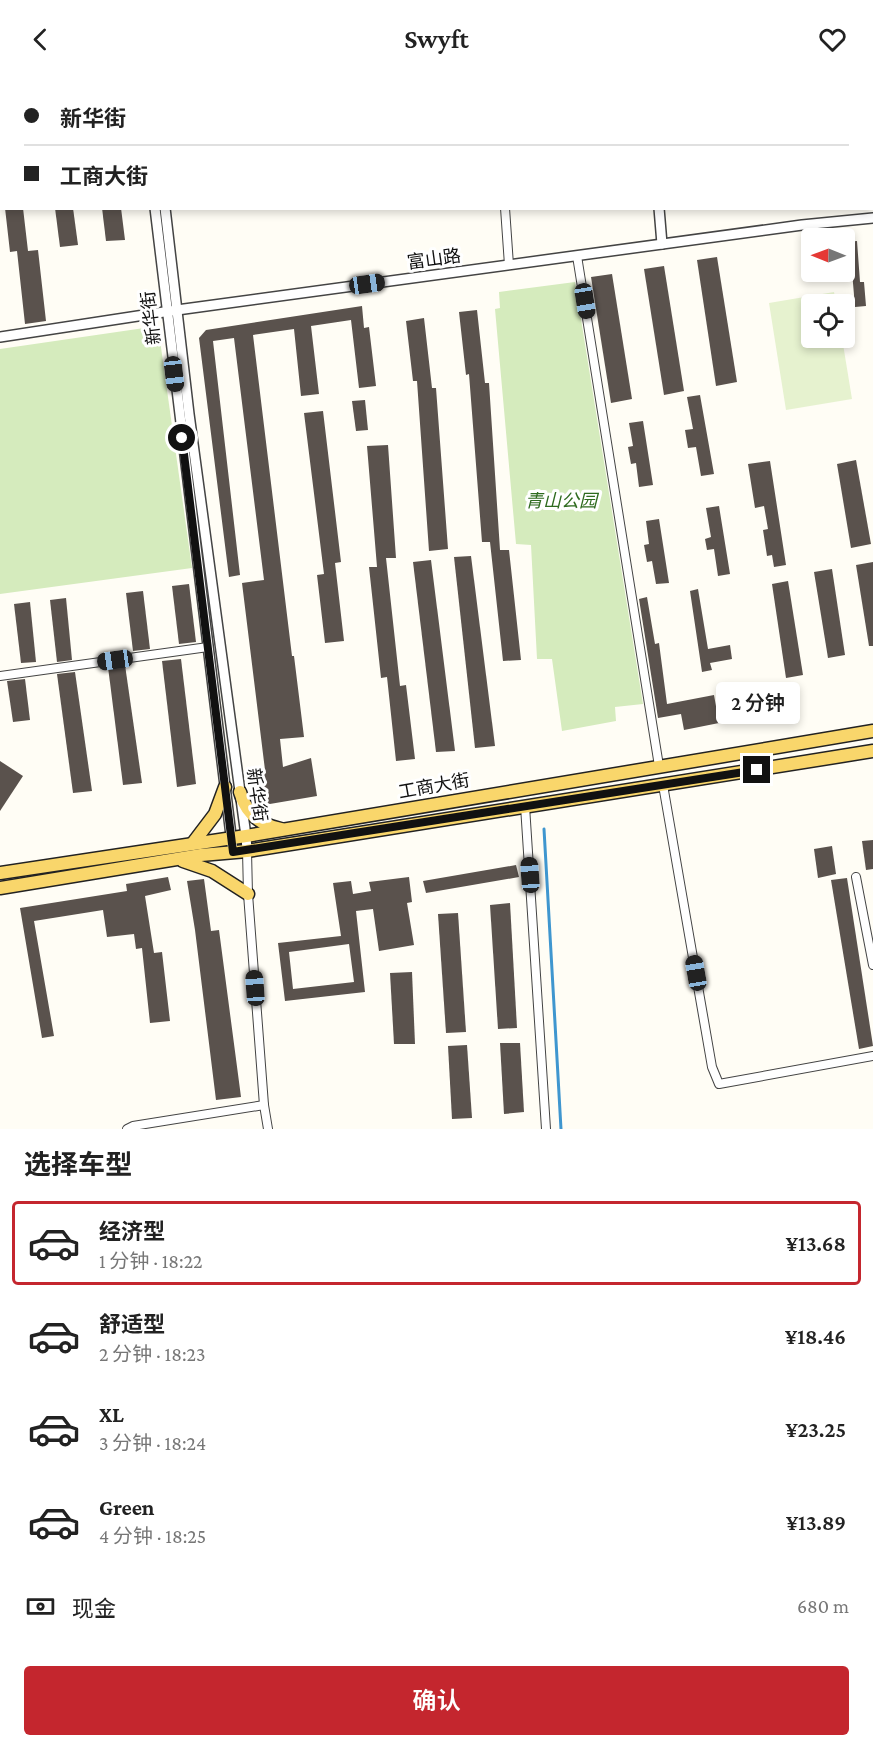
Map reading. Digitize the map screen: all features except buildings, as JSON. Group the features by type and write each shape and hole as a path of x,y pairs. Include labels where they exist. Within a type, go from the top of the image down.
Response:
{"main road":[{"name":"工商大街","path":"0,873 246,836 873,731"},
{"name":"工商大街","path":"0,888 873,751"},
{"path":"193,843 215,814 225,787"},
{"path":"240,792 245,806 254,817 273,828 288,829"},
{"path":"176,859 212,871 248,894"}],"street":[{"name":"新华街","path":"155,210 172,311 240,792 246,851"},
{"name":"新华街","path":"165,210 172,311 208,648 233,852"},
{"path":"505,210 509,265"},
{"path":"659,210 662,244"},
{"name":"富山路","path":"0,337 172,311 802,225 870,219"},
{"path":"577,256 659,766"},
{"path":"0,676 208,648"},
{"path":"663,785 712,1067 719,1084 873,1056"},
{"path":"525,806 546,1129"},
{"path":"246,851 264,1105 268,1129"},
{"path":"856,877 873,965"},
{"path":"127,1129 133,1126 264,1105"}],"green space":[{"name":"青山公园","path":"575,282 643,704 615,707 616,721 562,731 552,659 537,659 531,545 516,544 495,309 500,308 499,292"},
{"path":"801,298 801,348 844,348 852,399 786,410 769,303"},
{"path":"158,326 192,568 0,594 0,349"}],"waterway":[{"path":"544,829 561,1129"}],"route":[{"path":"182,438 233,852 757,770"}]}
